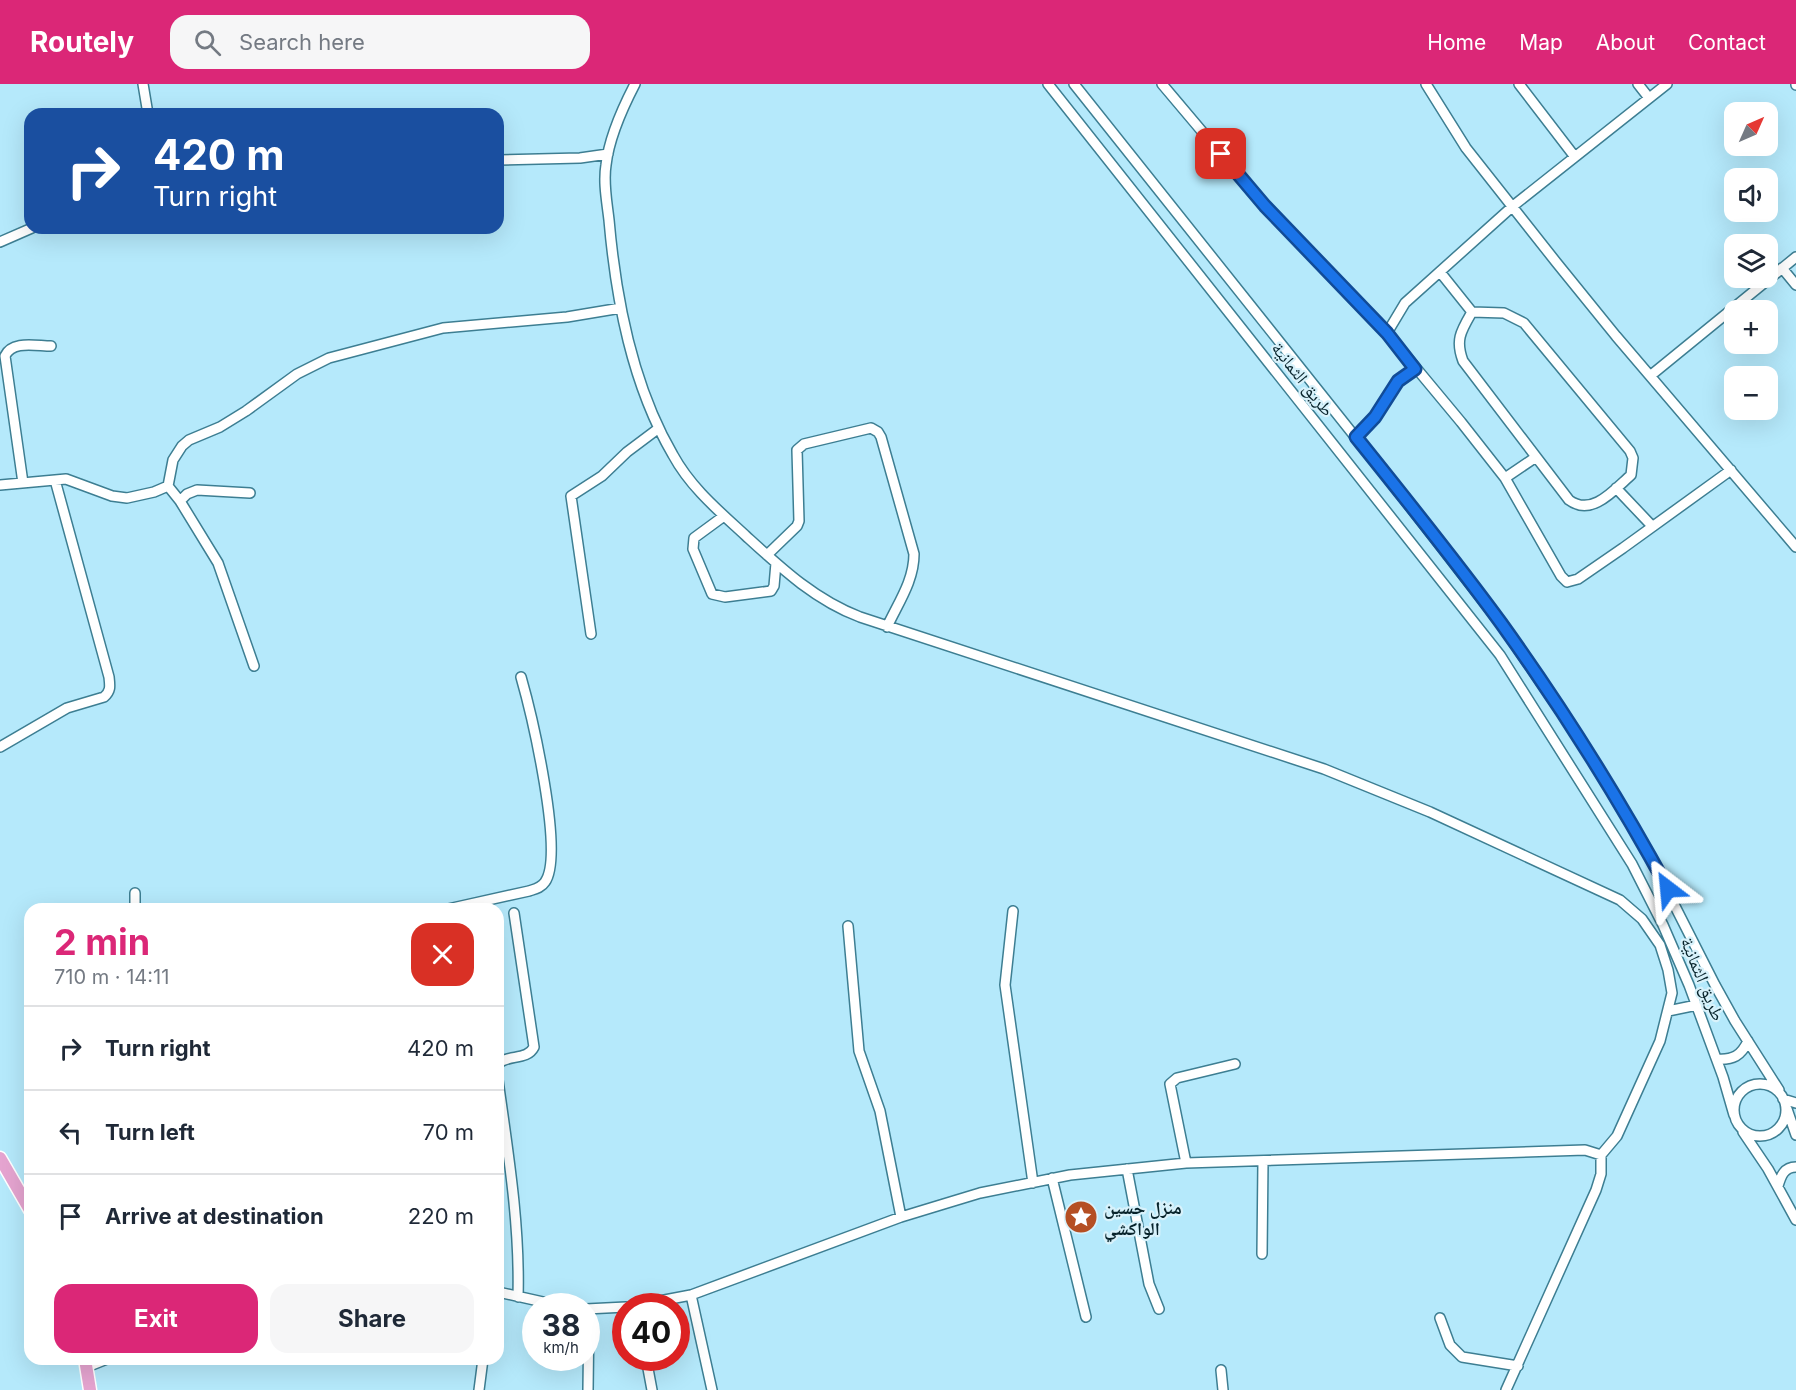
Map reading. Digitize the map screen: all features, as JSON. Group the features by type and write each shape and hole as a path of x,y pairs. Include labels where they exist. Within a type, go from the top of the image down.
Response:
{"main road":[{"path":"0,1158 24,1200"},
{"path":"86,1365 90,1390"}],"street":[{"path":"143,84 147,108"},
{"path":"634,84 608,154 605,181 613,266 621,308 639,376 659,428 673,456 693,485 793,579 836,607 887,627 1324,769 1430,812 1620,900 1642,919 1660,945 1672,993 1660,1041 1617,1136 1600,1155 1601,1173 1596,1190 1506,1390"},
{"name":"طريق الثمانية","path":"1048,84 1500,655 1632,864 1664,925 1698,1005 1734,1115"},
{"path":"1074,84 1356,437 1501,624 1582,744 1649,855 1715,985 1786,1099 1796,1135"},
{"path":"1162,84 1265,206 1387,333 1505,477 1561,576 1567,582 1578,579 1731,470"},
{"path":"1426,84 1466,148 1616,336 1796,547"},
{"path":"1519,84 1575,157"},
{"path":"1638,84 1649,98"},
{"path":"1387,333 1402,307 1513,206 1667,84"},
{"path":"504,160 580,158 608,154"},
{"path":"0,242 24,232"},
{"path":"1650,376 1796,257"},
{"path":"1782,268 1796,285"},
{"path":"1440,272 1472,312 1504,313 1524,323 1630,451 1633,458 1631,475 1595,504 1576,505 1569,500 1463,361 1458,341 1462,328 1472,312"},
{"path":"254,666 221,569 180,501 168,486 170,468 182,446 189,440 220,427 297,374 329,358 443,328 567,317 621,308"},
{"path":"23,483 5,356 8,350 15,345 51,346"},
{"path":"1356,437 1375,417 1398,381 1415,369"},
{"path":"591,634 571,496 602,476 627,452 659,428"},
{"path":"767,555 797,526 799,521 797,450 799,447 871,428 875,429 881,437 914,554 910,582 887,627"},
{"path":"1505,477 1536,457"},
{"path":"0,485 66,479 98,492 128,498 168,486"},
{"path":"0,747 67,708 104,697 110,687 55,480"},
{"path":"1616,488 1652,526"},
{"path":"180,501 197,490 250,493"},
{"path":"724,516 694,538 692,543 712,594 725,597 771,591 774,586 776,563"},
{"path":"475,903 529,891 541,886 548,876 549,824 545,781 530,707 521,677"},
{"path":"135,893 135,903"},
{"path":"1013,911 1005,985 1033,1184"},
{"path":"504,1060 528,1054 534,1047 514,913"},
{"path":"848,926 859,1051 880,1111 901,1217"},
{"path":"1668,1011 1698,1005"},
{"path":"1717,1059 1726,1060 1736,1057 1748,1041"},
{"path":"1186,1163 1170,1084 1177,1078 1235,1064"},
{"path":"1786,1099 1769,1085 1758,1083 1746,1087 1738,1095 1734,1115 1796,1220"},
{"path":"1740,1128 1752,1135 1769,1135 1778,1130 1784,1122 1786,1099"},
{"path":"504,1131 517,1240 518,1297"},
{"path":"712,1390 691,1295 901,1217 980,1193 1033,1184 1052,1178 1186,1163 1585,1150 1600,1155"},
{"path":"1262,1254 1263,1161"},
{"path":"1778,1186 1784,1172 1790,1167 1796,1167"},
{"path":"1127,1169 1149,1284 1159,1310"},
{"path":"1052,1178 1086,1317"},
{"path":"504,1294 522,1298"},
{"path":"1440,1318 1450,1345 1462,1358 1518,1366"},
{"path":"479,1390 482,1365"},
{"path":"1221,1370 1223,1390"},
{"path":"588,1371 588,1390"},
{"path":"648,1371 652,1390"}],"place":[{"name":"منزل حسين الواكشي","path":"1081,1217"}],"route":[{"path":"1221,154 1265,206 1387,333 1415,369 1398,381 1375,417 1356,437 1466,577 1523,655 1582,744 1668,889"}]}
